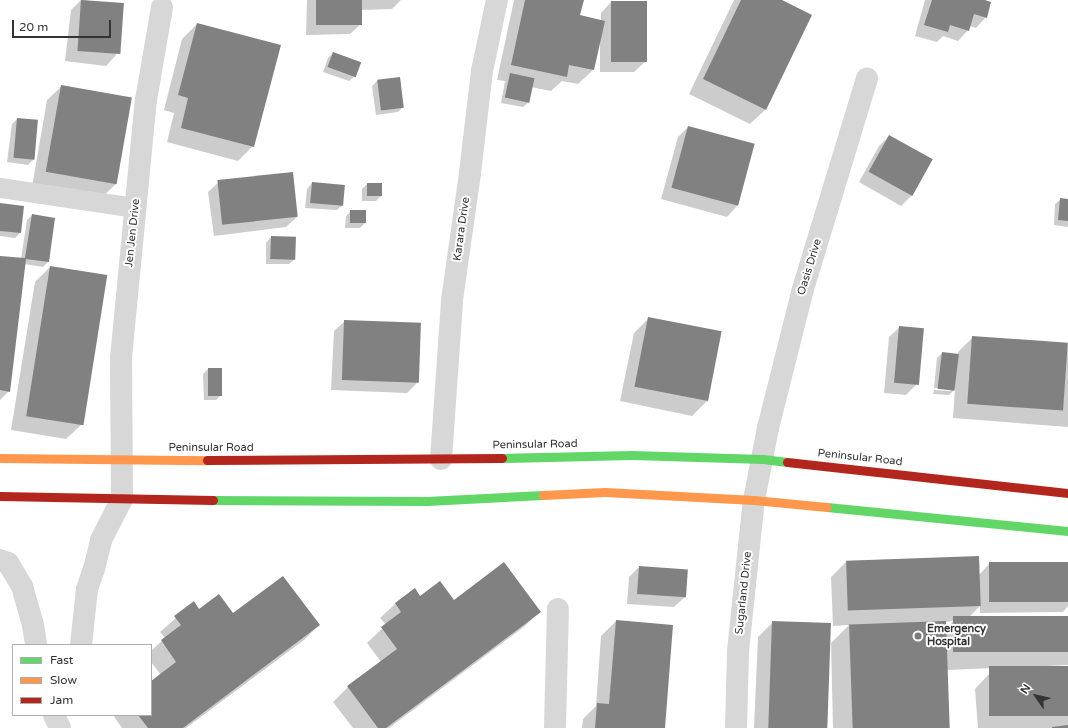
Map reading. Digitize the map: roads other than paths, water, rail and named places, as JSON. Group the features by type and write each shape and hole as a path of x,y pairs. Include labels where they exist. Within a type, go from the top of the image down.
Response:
{"main road":[{"name":"Peninsular Road","path":"0,458 123,460 441,459 632,456 762,459 1068,493"},
{"path":"0,496 122,499 427,501 605,492 754,500 1068,530"}],"street":[{"name":"Karara Drive","path":"441,459 452,300 470,173 482,71 497,0"},
{"name":"Jen Jen Drive","path":"122,499 123,460 121,358 146,100 162,7"},
{"name":"Oasis Drive","path":"762,459 777,386 802,288 867,78"},
{"name":"Sugarland Drive","path":"736,728 738,651 754,500 762,459"},
{"path":"82,644 87,589 94,569 101,540 122,499"},
{"path":"0,560 8,564 22,586 33,625 36,644"},
{"path":"555,728 558,609"},
{"path":"55,716 61,728"},
{"path":"61,728 66,716"}],"lane":[{"path":"0,188 135,208"}],"place":[{"name":"Emergency Hospital","path":"918,636"}]}
